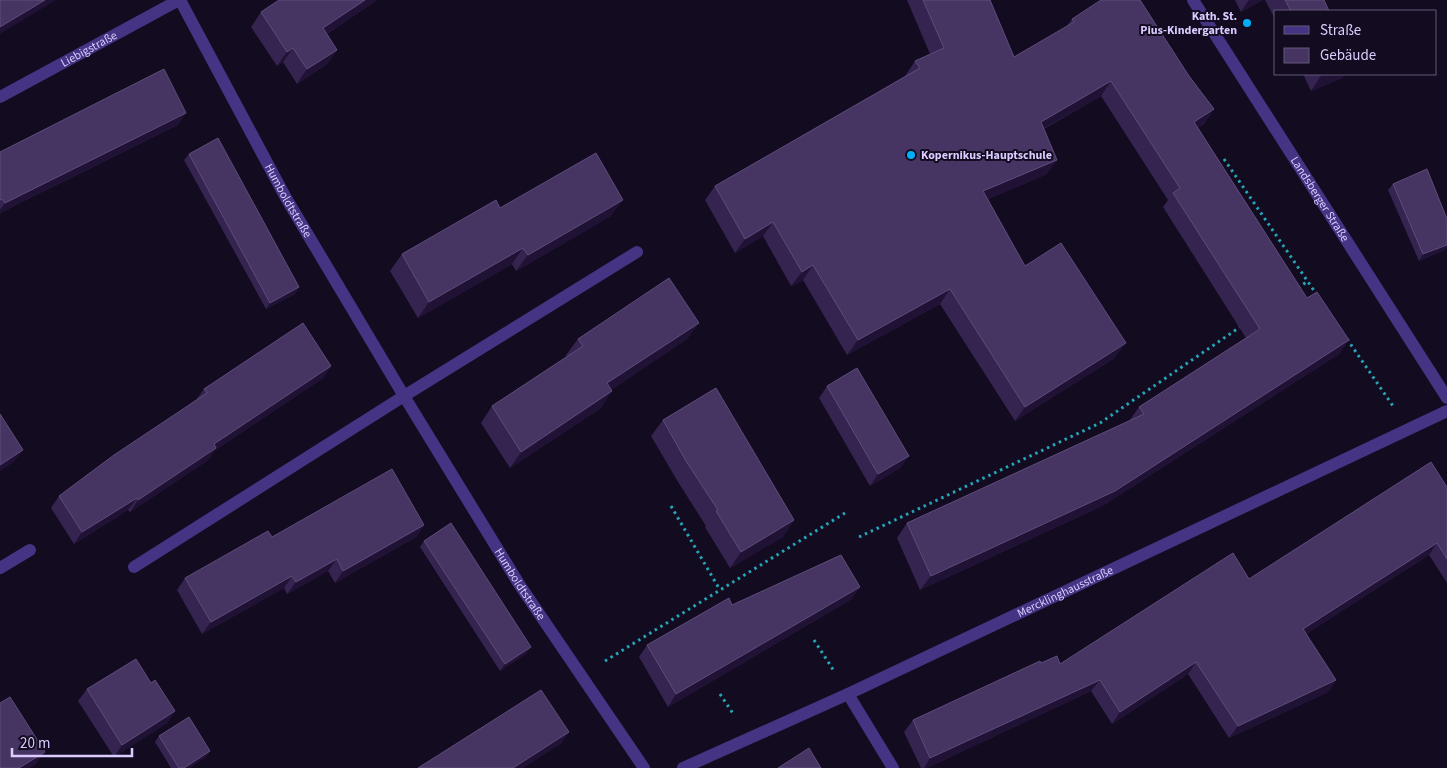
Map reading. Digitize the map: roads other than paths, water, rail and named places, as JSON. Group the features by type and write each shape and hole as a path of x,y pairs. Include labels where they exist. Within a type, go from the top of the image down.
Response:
{"street":[{"name":"Liebigstraße","path":"0,97 180,0"},
{"name":"Humboldtstraße","path":"180,0 286,198 404,396 519,584 644,768"},
{"name":"Landsberger Straße","path":"1193,0 1447,398"},
{"path":"134,567 404,396 637,252"},
{"name":"Mercklinghausstraße","path":"683,768 848,694 1447,411"},
{"path":"0,568 30,550"},
{"path":"848,694 893,768"}],"place":[{"name":"Kath. St. Pius-Kindergarten","path":"1247,23"},
{"name":"Kopernikus-Hauptschule","path":"911,155"}]}
